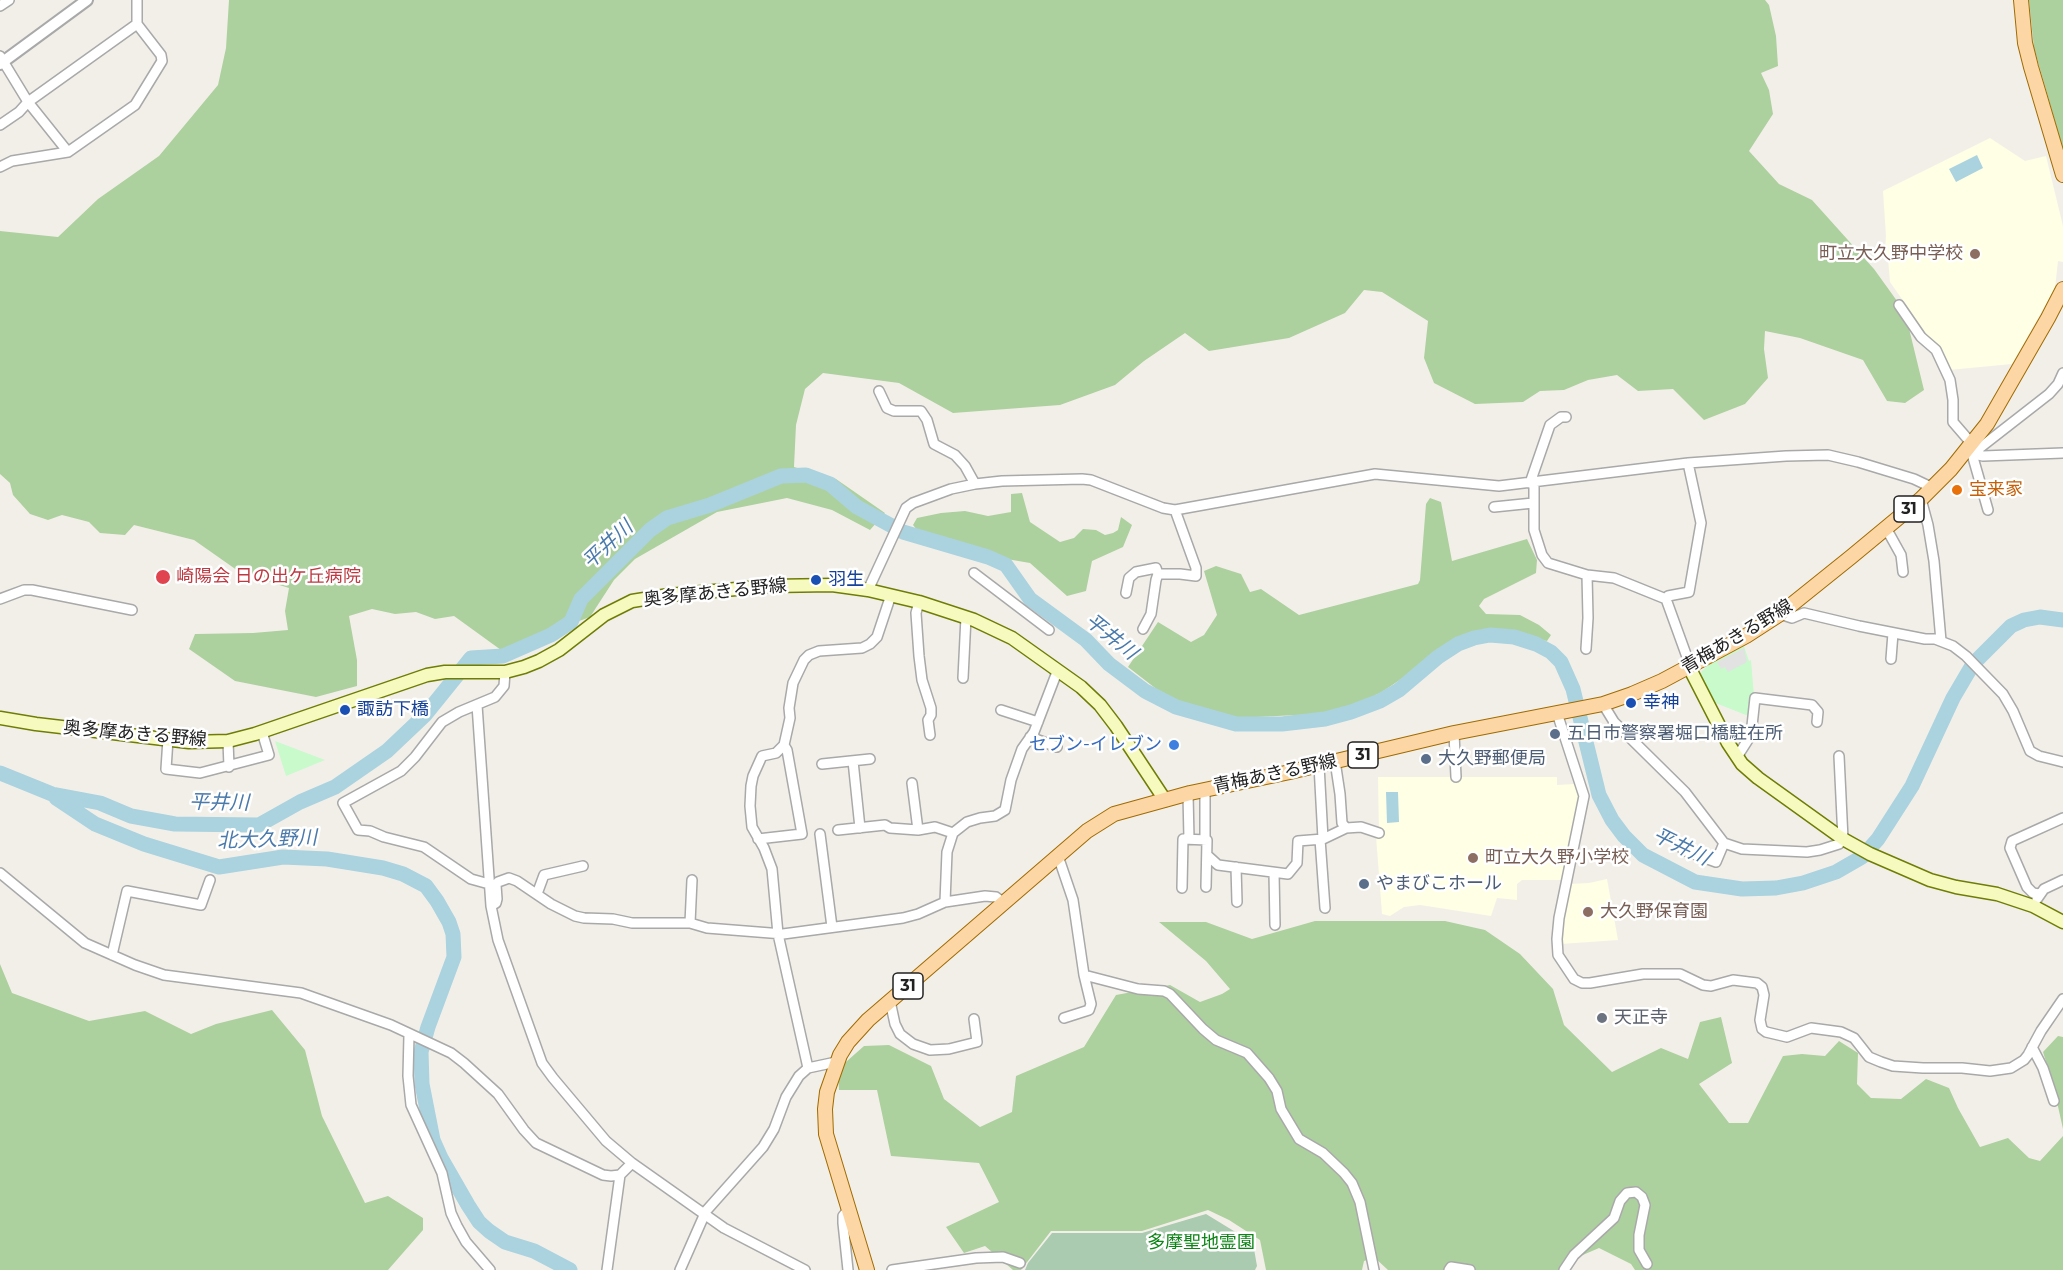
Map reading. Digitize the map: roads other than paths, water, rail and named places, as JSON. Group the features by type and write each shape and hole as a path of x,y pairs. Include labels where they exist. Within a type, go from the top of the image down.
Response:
{"main road":[{"path":"2021,0 2025,43 2032,74 2063,175"},
{"name":"青梅あきる野線","path":"867,1270 827,1139 826,1092 836,1062 854,1035 890,1001 1091,828 1107,818 1188,794 1454,733 1601,704 1648,688 1746,636 1780,614 1921,499 1970,450 2063,291"},
{"name":"奥多摩あきる野線","path":"0,718 168,739 228,741 262,732 411,679 446,672 499,672 539,661 559,650 604,615 623,604 641,599 802,585 852,587 919,602 966,617 1012,638 1081,687 1105,711 1165,800"},
{"path":"1689,667 1737,757 1758,778 1848,842 1888,862 1939,883 1997,894 2033,906 2063,922"}],"street":[{"path":"0,6 9,0"},
{"path":"68,152 28,102 1,61 87,0"},
{"path":"0,167 12,161 68,152 135,105 162,61 161,55 137,24 137,0"},
{"path":"0,125 20,112 28,102 137,24"},
{"path":"1899,305 1921,337 1936,350 1950,380 1953,422 1970,450 1988,510"},
{"path":"1970,450 2049,394 2058,384 2063,373"},
{"path":"879,391 887,408 894,411 921,411 927,420 934,444 955,455 965,465 975,484"},
{"path":"1566,417 1561,417 1550,425 1532,483 1534,530 1542,555 1548,563 1587,575 1614,578 1666,599 1689,667"},
{"path":"1970,450 1983,456 2063,453"},
{"path":"868,590 889,540 906,508 913,503 951,489 1002,481 1082,479 1104,484 1163,508 1175,510 1375,474 1499,486 1688,463 1828,455 1914,478 1933,488"},
{"path":"1666,599 1668,596 1689,592 1701,523 1688,463"},
{"path":"1921,499 1934,561 1941,641"},
{"path":"1494,507 1533,503"},
{"path":"1158,574 1196,576 1196,568 1175,510"},
{"path":"1886,528 1901,555 1903,572"},
{"path":"1126,593 1129,578 1136,572 1156,568 1158,574 1151,614 1143,629"},
{"path":"974,573 1049,630"},
{"path":"1586,649 1587,575"},
{"path":"0,599 24,590 32,590 132,610"},
{"path":"808,1068 778,934 772,869 752,827 750,796 753,776 762,756 776,753 784,745 790,718 789,708 793,683 804,660 819,651 862,648 870,644 877,637 891,595"},
{"path":"919,602 916,614 919,656 922,680 931,708 928,720 930,735"},
{"path":"1780,614 1792,618 1804,613 1941,641 1953,646 1990,680 2012,707 2030,751 2039,756 2063,762"},
{"path":"963,678 966,617"},
{"path":"1891,659 1893,633"},
{"path":"489,884 471,879 424,847 370,831 358,830 343,803 401,771 442,722 500,693 504,686 499,672"},
{"path":"945,902 947,852 953,832 967,822 995,816 1005,810 1011,780 1022,749 1038,722 1057,672"},
{"path":"1737,757 1751,735 1755,698 1812,705 1818,712 1817,722"},
{"path":"1601,704 1614,722 1685,792 1724,843 1742,849 1807,852 1848,842 1839,756"},
{"path":"477,705 491,906 498,940 542,1063 552,1078 606,1140 632,1163 724,1228 805,1270"},
{"path":"1001,710 1038,722"},
{"path":"1559,713 1584,796 1559,918 1557,939 1558,955 1574,979 1582,983 1590,983 1643,974 1680,974 1703,985 1711,986 1733,980 1757,983 1762,987 1764,995 1760,1020 1762,1029 1766,1032 1787,1037 1811,1028 1841,1032 1854,1038 1869,1057 1893,1066 2001,1070 2024,1060 2041,1030 2063,999"},
{"path":"168,739 166,769 200,772 269,755 262,732"},
{"path":"1454,733 1456,777"},
{"path":"1030,737 1058,747"},
{"path":"228,741 229,766"},
{"path":"758,839 802,834 787,750 784,745"},
{"path":"822,764 870,759"},
{"path":"853,761 860,828"},
{"path":"1335,761 1342,823 1346,828"},
{"path":"1319,765 1325,908"},
{"path":"912,783 918,830"},
{"path":"1205,790 1206,886"},
{"path":"1188,794 1189,839"},
{"path":"2039,894 2033,893 2027,887 2010,848 2012,841 2063,818"},
{"path":"838,830 885,825 890,828 918,830 935,827 953,832"},
{"path":"1207,855 1218,865 1288,874 1297,863 1298,841 1322,839 1346,828 1361,827 1379,833"},
{"path":"820,834 832,927"},
{"path":"1182,888 1183,839 1205,840"},
{"path":"1683,850 1716,862 1724,843"},
{"path":"1058,856 1073,900 1084,975 1091,1004 1089,1010 1064,1018"},
{"path":"537,894 544,875 583,866"},
{"path":"1236,867 1237,902"},
{"path":"0,873 86,943 112,955 164,975 301,993 391,1025 465,1063 498,1094 536,1143 603,1175 620,1175"},
{"path":"1274,873 1275,925"},
{"path":"491,906 496,903 497,899 496,885 509,878 575,916 584,918 613,919 632,923 690,923 707,928 778,934 903,918 945,902 986,896 996,897 1004,903"},
{"path":"112,955 127,891 201,905 210,880"},
{"path":"690,923 692,880"},
{"path":"2033,906 2039,894 2051,884 2063,880"},
{"path":"1084,975 1138,989 1164,991 1170,994 1216,1040 1248,1053 1277,1091 1281,1109 1299,1139 1323,1154 1352,1183 1360,1202 1374,1270"},
{"path":"890,1001 895,1024 900,1034 913,1044 930,1050 950,1049 977,1042 974,1019"},
{"path":"412,1036 408,1076 411,1105 442,1173 451,1213 457,1226 466,1242 490,1270"},
{"path":"2032,1047 2043,1068 2054,1101"},
{"path":"680,1270 704,1215 763,1147 774,1129 786,1097 799,1076 808,1068 836,1062"},
{"path":"606,1270 620,1175 632,1163"},
{"path":"1564,1270 1574,1255 1614,1218 1620,1201 1627,1193 1636,1192 1642,1197 1645,1205 1639,1235 1639,1250 1647,1264"},
{"path":"848,1210 843,1216 848,1270"},
{"path":"892,1270 976,1258 1003,1257 1020,1263"},
{"path":"1449,1270 1451,1267 1470,1270"}],"water":[{"path":"1977,155 1983,168 1956,182 1949,169"},
{"path":"1386,792 1398,792 1399,822 1387,823"}],"waterway":[{"name":"平井川","path":"0,773 52,794 100,803 131,816 175,824 259,825 300,802 335,787 387,751 425,715 471,658 503,656 551,635 571,622 581,599 650,530 667,518 710,505 781,476 806,475 830,484 857,507 903,532 988,557 1006,565 1030,599 1086,640 1109,664 1145,691 1176,707 1236,724 1282,724 1325,719 1351,712 1380,701 1399,690 1438,657 1458,644 1474,638 1490,635 1514,637 1536,644 1551,652 1561,662 1573,689 1599,795 1612,820 1624,836 1643,855 1695,882 1742,889 1776,888 1803,883 1836,872 1862,857 1878,839 1912,786 1953,698 1973,664 2011,626 2024,620 2040,617 2063,620"},
{"name":"北大久野川","path":"56,798 95,824 144,844 219,867 283,857 327,859 383,868 403,874 426,886 449,922 453,934 454,957 421,1052 422,1084 433,1140 441,1158 479,1222 505,1242 534,1251 570,1270"}],"place":[{"name":"町立大久野中学校","path":"1975,254"},
{"name":"宝来家","path":"1957,490"},
{"name":"崎陽会 日の出ケ丘病院","path":"163,577"},
{"name":"羽生","path":"816,580"},
{"name":"幸神","path":"1631,703"},
{"name":"諏訪下橋","path":"345,710"},
{"name":"五日市警察署堀口橋駐在所","path":"1555,734"},
{"name":"セブン-イレブン","path":"1174,745"},
{"name":"大久野郵便局","path":"1426,759"},
{"name":"町立大久野小学校","path":"1473,858"},
{"name":"やまびこホール","path":"1364,884"},
{"name":"大久野保育園","path":"1588,912"},
{"name":"天正寺","path":"1602,1018"}],"park label":[{"name":"多摩聖地霊園","path":"1201,1243"}]}
